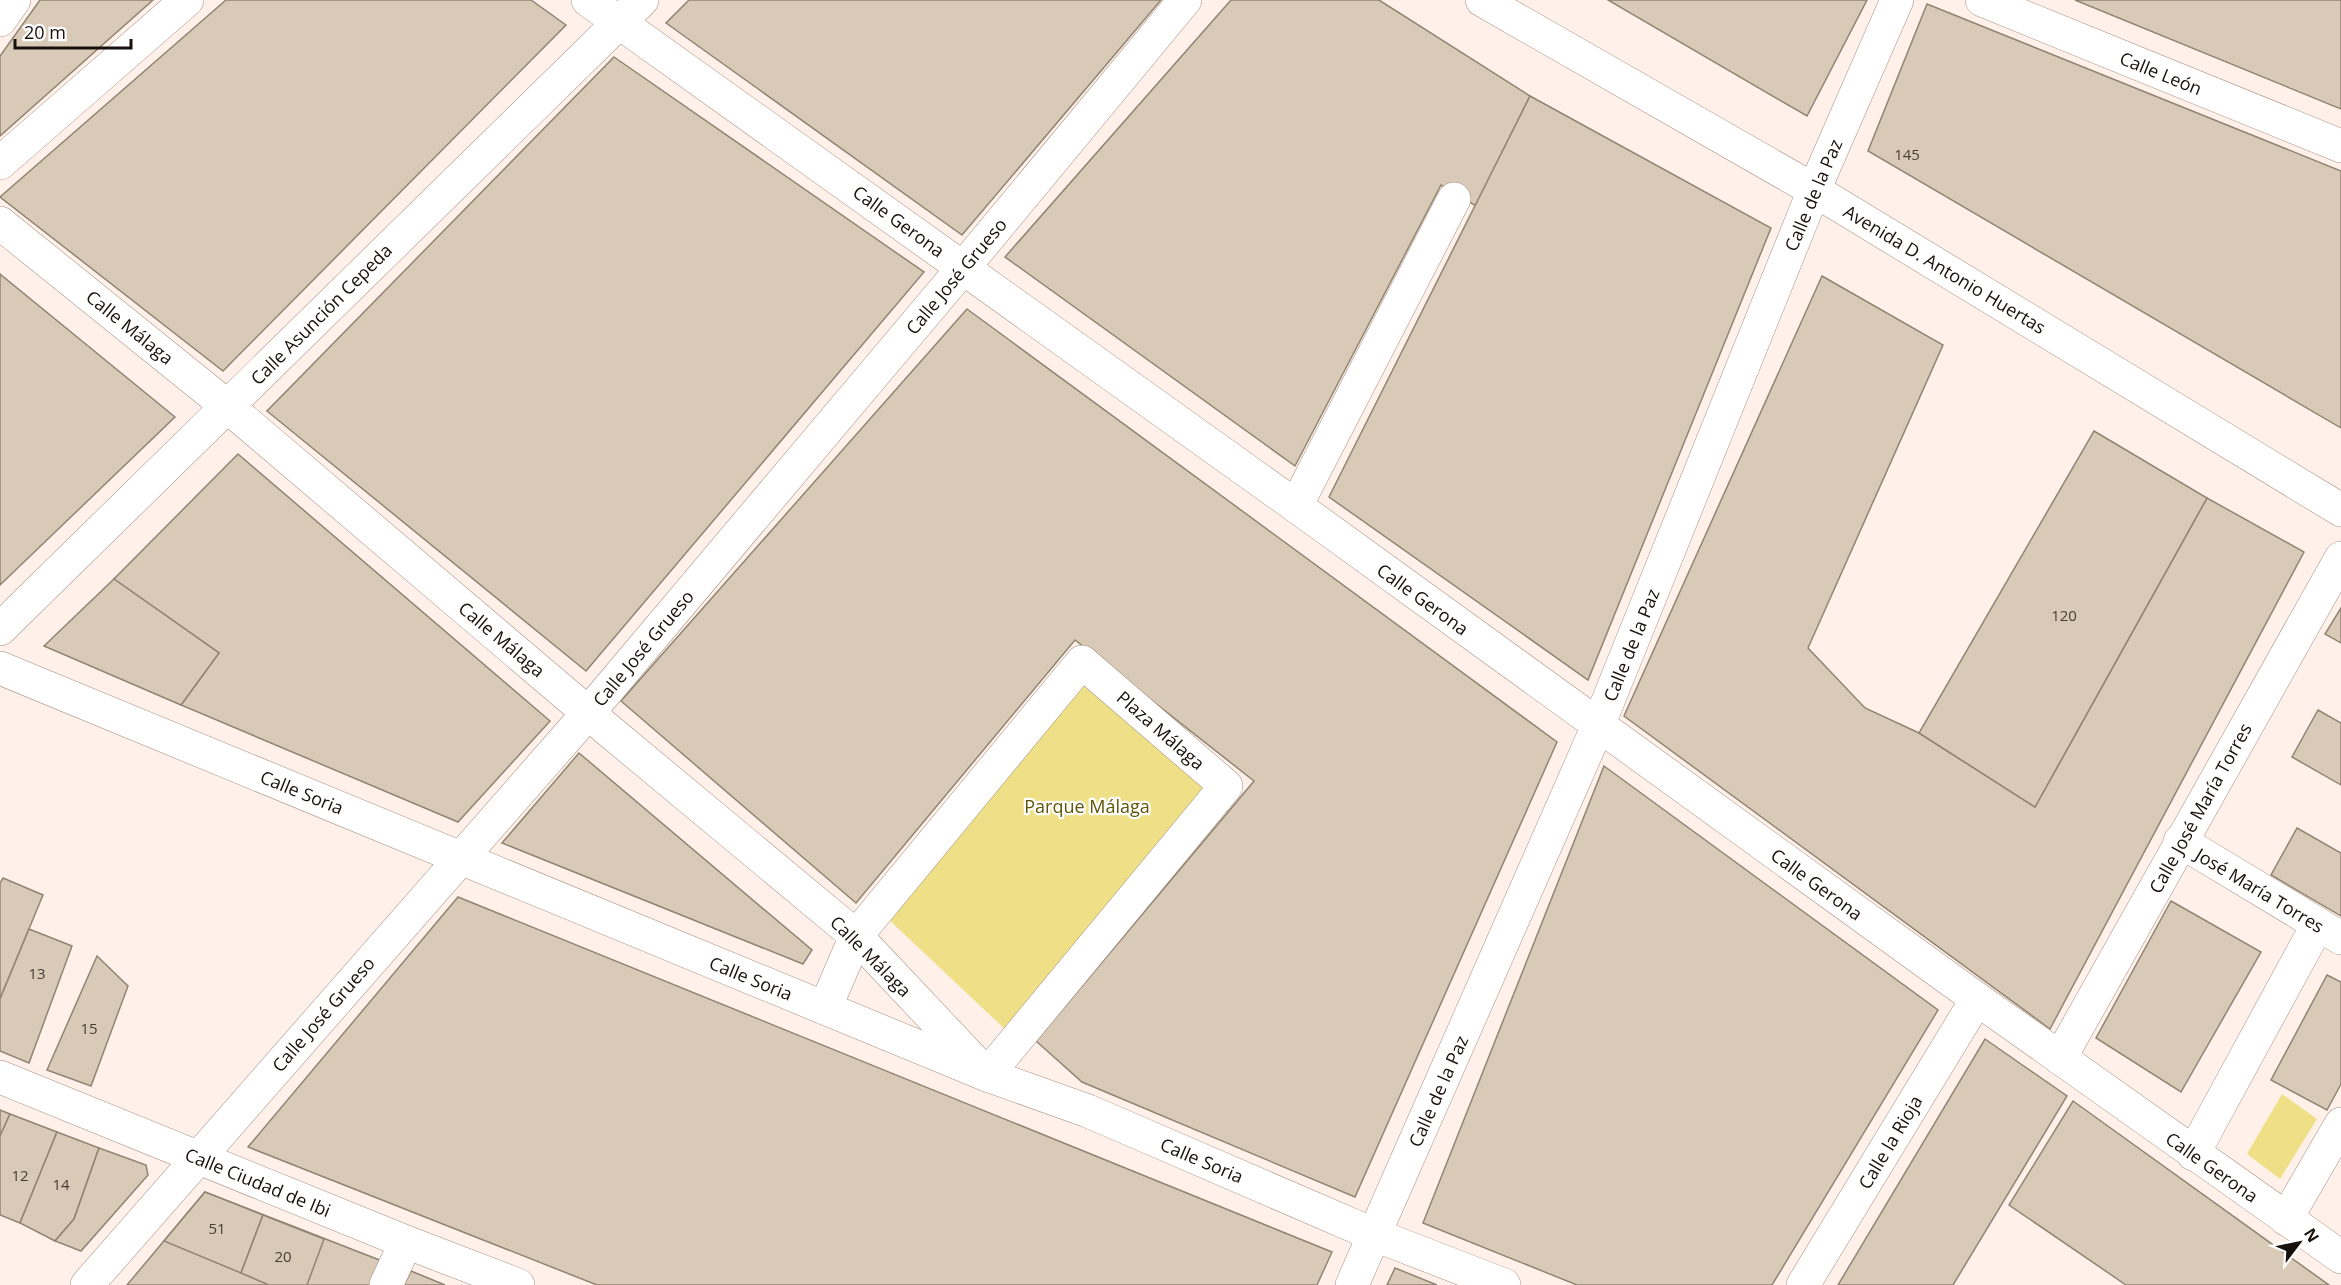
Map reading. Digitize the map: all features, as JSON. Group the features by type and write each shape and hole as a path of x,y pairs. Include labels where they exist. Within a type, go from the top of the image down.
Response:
{"street":[{"path":"0,20 14,0"},
{"path":"0,163 187,0"},
{"name":"Calle Gerona","path":"588,0 631,11 963,268 1977,999 2341,1257"},
{"name":"Calle José Grueso","path":"87,1285 589,712 1185,0"},
{"name":"Avenida D. Antonio Huertas","path":"1482,0 1814,190 2341,510"},
{"name":"Calle de la Paz","path":"1352,1285 1598,726 1814,190 1898,0"},
{"name":"Calle León","path":"1982,0 2341,146"},
{"name":"Calle Asunción Cepeda","path":"0,629 631,11"},
{"path":"1296,506 1454,199"},
{"name":"Calle Málaga","path":"0,223 227,406 855,936 987,1075"},
{"name":"Calle José María Torres","path":"2060,1058 2341,558"},
{"name":"Plaza Málaga","path":"855,936 1082,662 1226,786 987,1075"},
{"name":"Calle Soria","path":"0,668 987,1075 1088,1111 1375,1234 1503,1285"},
{"name":"José María Torres","path":"2180,842 2329,932"},
{"path":"2193,1154 2329,932"},
{"path":"825,1008 855,936"},
{"name":"Calle la Rioja","path":"1803,1285 1977,999"},
{"name":"Calle Ciudad de Ibi","path":"0,1077 406,1242 518,1285"},
{"path":"2286,1219 2341,1124"},
{"path":"386,1285 406,1242"}],"green space":[{"name":"Parque Málaga","path":"1082,671 1217,787 1009,1033 887,918"},
{"path":"2282,1094 2317,1119 2280,1179 2247,1154"}],"building":[{"path":"40,0 153,0 0,136 0,56"},
{"path":"226,0 531,0 566,25 223,371 0,197"},
{"path":"689,0 1161,0 962,235 666,23"},
{"path":"1231,0 1379,0 1530,96 1476,206 1441,185 1295,466 1005,257"},
{"path":"1608,0 1867,0 1807,116"},
{"path":"2075,0 2341,0 2341,109"},
{"path":"1927,4 2341,171 2341,428 1868,151"},
{"path":"614,57 924,272 586,671 267,411"},
{"path":"1530,96 1771,228 1588,680 1329,497"},
{"path":"0,274 175,417 0,585"},
{"path":"1822,276 1943,345 1808,648 1865,708 1919,733 2035,807 2207,498 2304,552 2050,1029 1624,716"},
{"path":"967,309 1557,742 1355,1197 1082,1082 1036,1041 1254,781 1075,640 856,903 621,701"},
{"path":"2094,431 2207,498 2035,807 1919,733"},
{"path":"238,454 550,721 458,822 181,705 219,653 114,579"},
{"path":"114,579 219,653 181,705 44,646"},
{"path":"2341,608 2341,643 2325,634"},
{"path":"2318,710 2341,723 2341,785 2292,757"},
{"path":"579,753 812,950 803,964 502,843"},
{"path":"1604,766 1938,1010 1772,1285 1577,1285 1423,1223"},
{"path":"2297,828 2341,853 2341,916 2271,875"},
{"path":"3,878 43,895 0,999 0,883"},
{"path":"458,897 1332,1252 1317,1285 597,1285 248,1147"},
{"path":"2171,901 2261,952 2181,1092 2096,1038"},
{"path":"29,929 72,946 29,1063 0,1051 0,999"},
{"path":"97,956 128,986 91,1086 47,1070"},
{"path":"2327,975 2341,982 2341,1084 2327,1110 2271,1080"},
{"path":"1985,1039 2067,1096 1953,1285 1838,1285"},
{"path":"2073,1101 2329,1285 2126,1285 2009,1205"},
{"path":"0,1110 10,1114 0,1136"},
{"path":"10,1114 57,1132 20,1223 0,1215 0,1136"},
{"path":"57,1132 99,1148 74,1219 55,1241 20,1223"},
{"path":"99,1148 146,1165 148,1175 81,1251 55,1241 74,1219"},
{"path":"205,1192 382,1261 371,1285 127,1285"},
{"path":"205,1192 263,1215 241,1273 164,1241"},
{"path":"263,1215 324,1239 307,1285 269,1285 241,1273"},
{"path":"1395,1268 1437,1285 1387,1285"},
{"path":"411,1271 445,1285 404,1285"}]}
